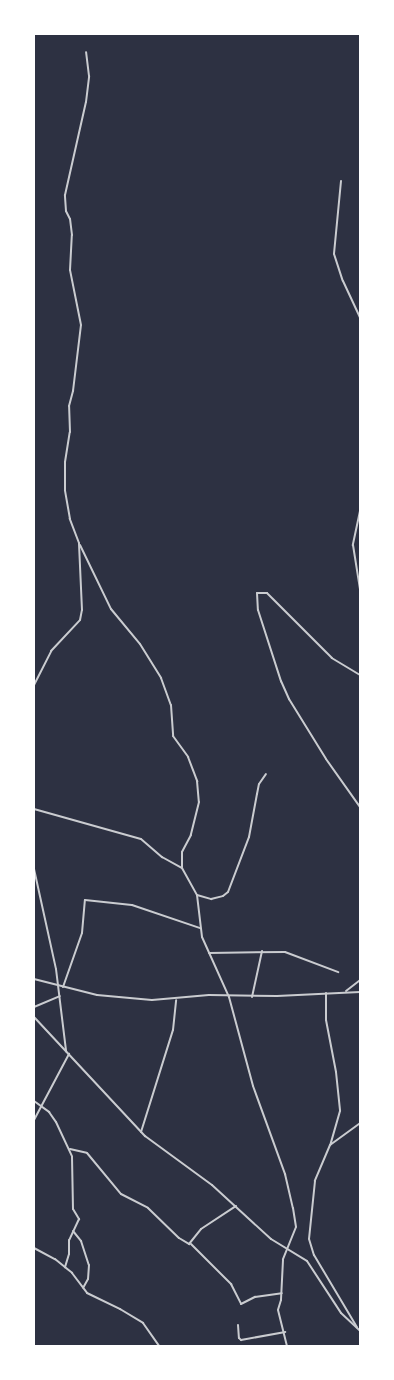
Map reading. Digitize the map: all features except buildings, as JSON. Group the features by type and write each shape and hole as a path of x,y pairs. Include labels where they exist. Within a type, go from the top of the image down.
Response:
{"street":[{"path":"86,52 88,76 85,112 65,194 72,235 70,270 81,325 74,391 69,406 70,432 65,462 65,490 70,519 79,543 111,609 140,644 161,678 171,705 173,736 188,757 197,781 199,802 191,835 182,852 182,868 197,895 200,928 229,997 253,1086 285,1174 292,1200 296,1227 283,1262 282,1294 278,1310 287,1346"},
{"path":"341,181 335,223 334,254 343,281 360,317"},
{"path":"360,511 353,545 360,589"},
{"path":"34,684 51,651 82,616 79,543"},
{"path":"360,676 332,658 267,592 257,593 256,600 262,625 289,699 321,752 360,807"},
{"path":"197,895 211,899 224,896 228,892 249,836 259,784 266,774"},
{"path":"34,809 134,836 162,857 182,868"},
{"path":"34,869 59,986 66,1051"},
{"path":"63,987 82,933 85,900 132,906 200,928"},
{"path":"252,997 262,951"},
{"path":"209,953 287,952 338,972"},
{"path":"34,979 63,987 119,997 152,1000 209,996 252,997 346,991 360,992"},
{"path":"346,991 360,980"},
{"path":"326,993 326,1020 340,1104 330,1145 315,1181 309,1238 314,1255 360,1331"},
{"path":"34,1007 60,996"},
{"path":"141,1132 173,1030 176,999"},
{"path":"34,1017 141,1132 212,1185 271,1238 311,1265 342,1313 358,1328"},
{"path":"34,1120 69,1054"},
{"path":"34,1101 49,1112 70,1149 73,1209 79,1218 68,1240 69,1254 65,1267"},
{"path":"330,1145 360,1123"},
{"path":"70,1149 87,1153 121,1194 148,1208 179,1238 191,1244 231,1284 241,1304 255,1296 282,1294"},
{"path":"191,1244 201,1229 219,1215 236,1206"},
{"path":"73,1231 81,1241 89,1265 89,1273 83,1288"},
{"path":"34,1248 65,1267 77,1278 87,1293 143,1323 159,1346"},
{"path":"238,1325 239,1338 241,1340 285,1332"}]}
